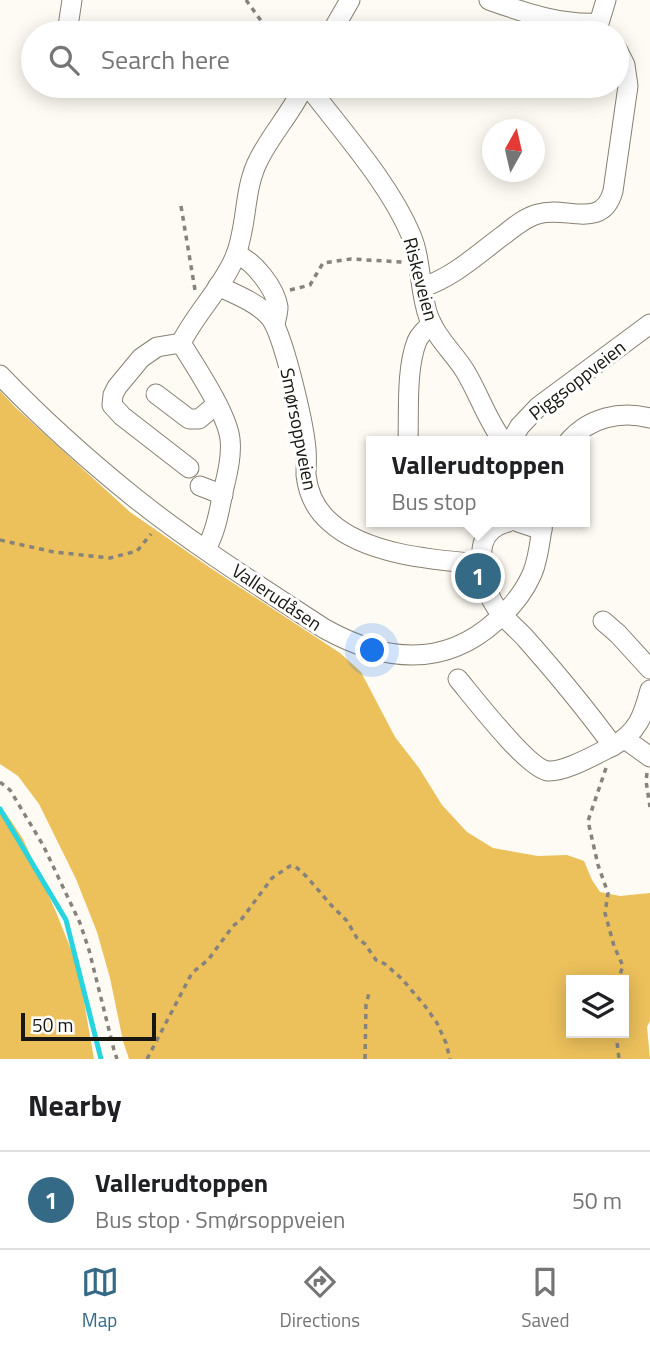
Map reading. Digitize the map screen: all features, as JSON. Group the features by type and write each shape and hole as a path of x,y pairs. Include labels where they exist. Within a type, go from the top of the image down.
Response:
{"street":[{"path":"69,21 72,0"},
{"path":"338,21 350,0"},
{"path":"489,0 560,21"},
{"path":"604,21 606,0"},
{"path":"181,343 236,254 251,178 258,159 299,98"},
{"name":"Riskeveien","path":"315,98 383,184 412,237 426,309 432,324 443,343 463,367 500,436"},
{"path":"423,287 446,278 511,229 537,214 592,214 602,211 613,191 626,98"},
{"path":"236,254 251,262 274,295"},
{"path":"218,286 258,307 275,324"},
{"name":"Smørsoppveien","path":"274,295 278,309 275,324 304,435 306,475 313,502 331,523 369,545 413,555 482,564"},
{"path":"408,436 410,380 415,348 422,333 432,324"},
{"name":"Piggsoppveien","path":"514,436 538,407 650,324"},
{"path":"181,343 225,421 230,440 229,462 217,524 206,549"},
{"path":"181,343 157,347 141,358 117,387 112,405 122,416 189,468"},
{"name":"Vallerudåsen","path":"0,376 62,435 163,518 325,629 353,643 381,652 411,655 449,650 478,635 502,615 531,576 543,527"},
{"path":"156,394 189,419 199,419 216,404"},
{"path":"575,436 586,426 610,416 650,418"},
{"path":"200,486 223,495"},
{"path":"496,527 484,540 481,550 493,604 619,742 650,762"},
{"path":"603,621 650,669"},
{"path":"458,679 527,759 544,771 559,770 619,742 634,732 650,690"}],"path":[{"path":"246,0 261,21"},
{"path":"181,206 199,312"},
{"path":"274,295 310,285 323,263 351,259 395,262 418,260"},
{"path":"0,540 54,552 110,558 137,551 163,518"},
{"path":"619,742 588,821 598,865 608,893 605,913 623,966 620,975"},
{"path":"650,762 646,781 650,807"},
{"path":"0,782 10,790 43,845 80,923 117,1059"},
{"path":"147,1059 192,973 208,960 272,878 290,866 295,866 347,920 357,938 365,944 376,960 402,979 425,1006 442,1033 450,1059"},
{"path":"365,1059 366,1005 369,993"},
{"path":"617,1038 619,1059"}],"shaded area":[{"path":"0,391 130,512 340,653 361,672 395,737 419,768 442,805 467,832 493,848 538,856 567,855 584,861 600,892 620,896 650,893 650,1021 647,1027 650,1059 129,1059 97,932 76,879 39,804 18,776 0,764"},
{"path":"0,808 23,839 78,967 94,1059 0,1059"}],"waterway":[{"path":"0,809 66,920 101,1059"}],"place":[{"name":"Vallerudtoppen","path":"478,576"}]}
